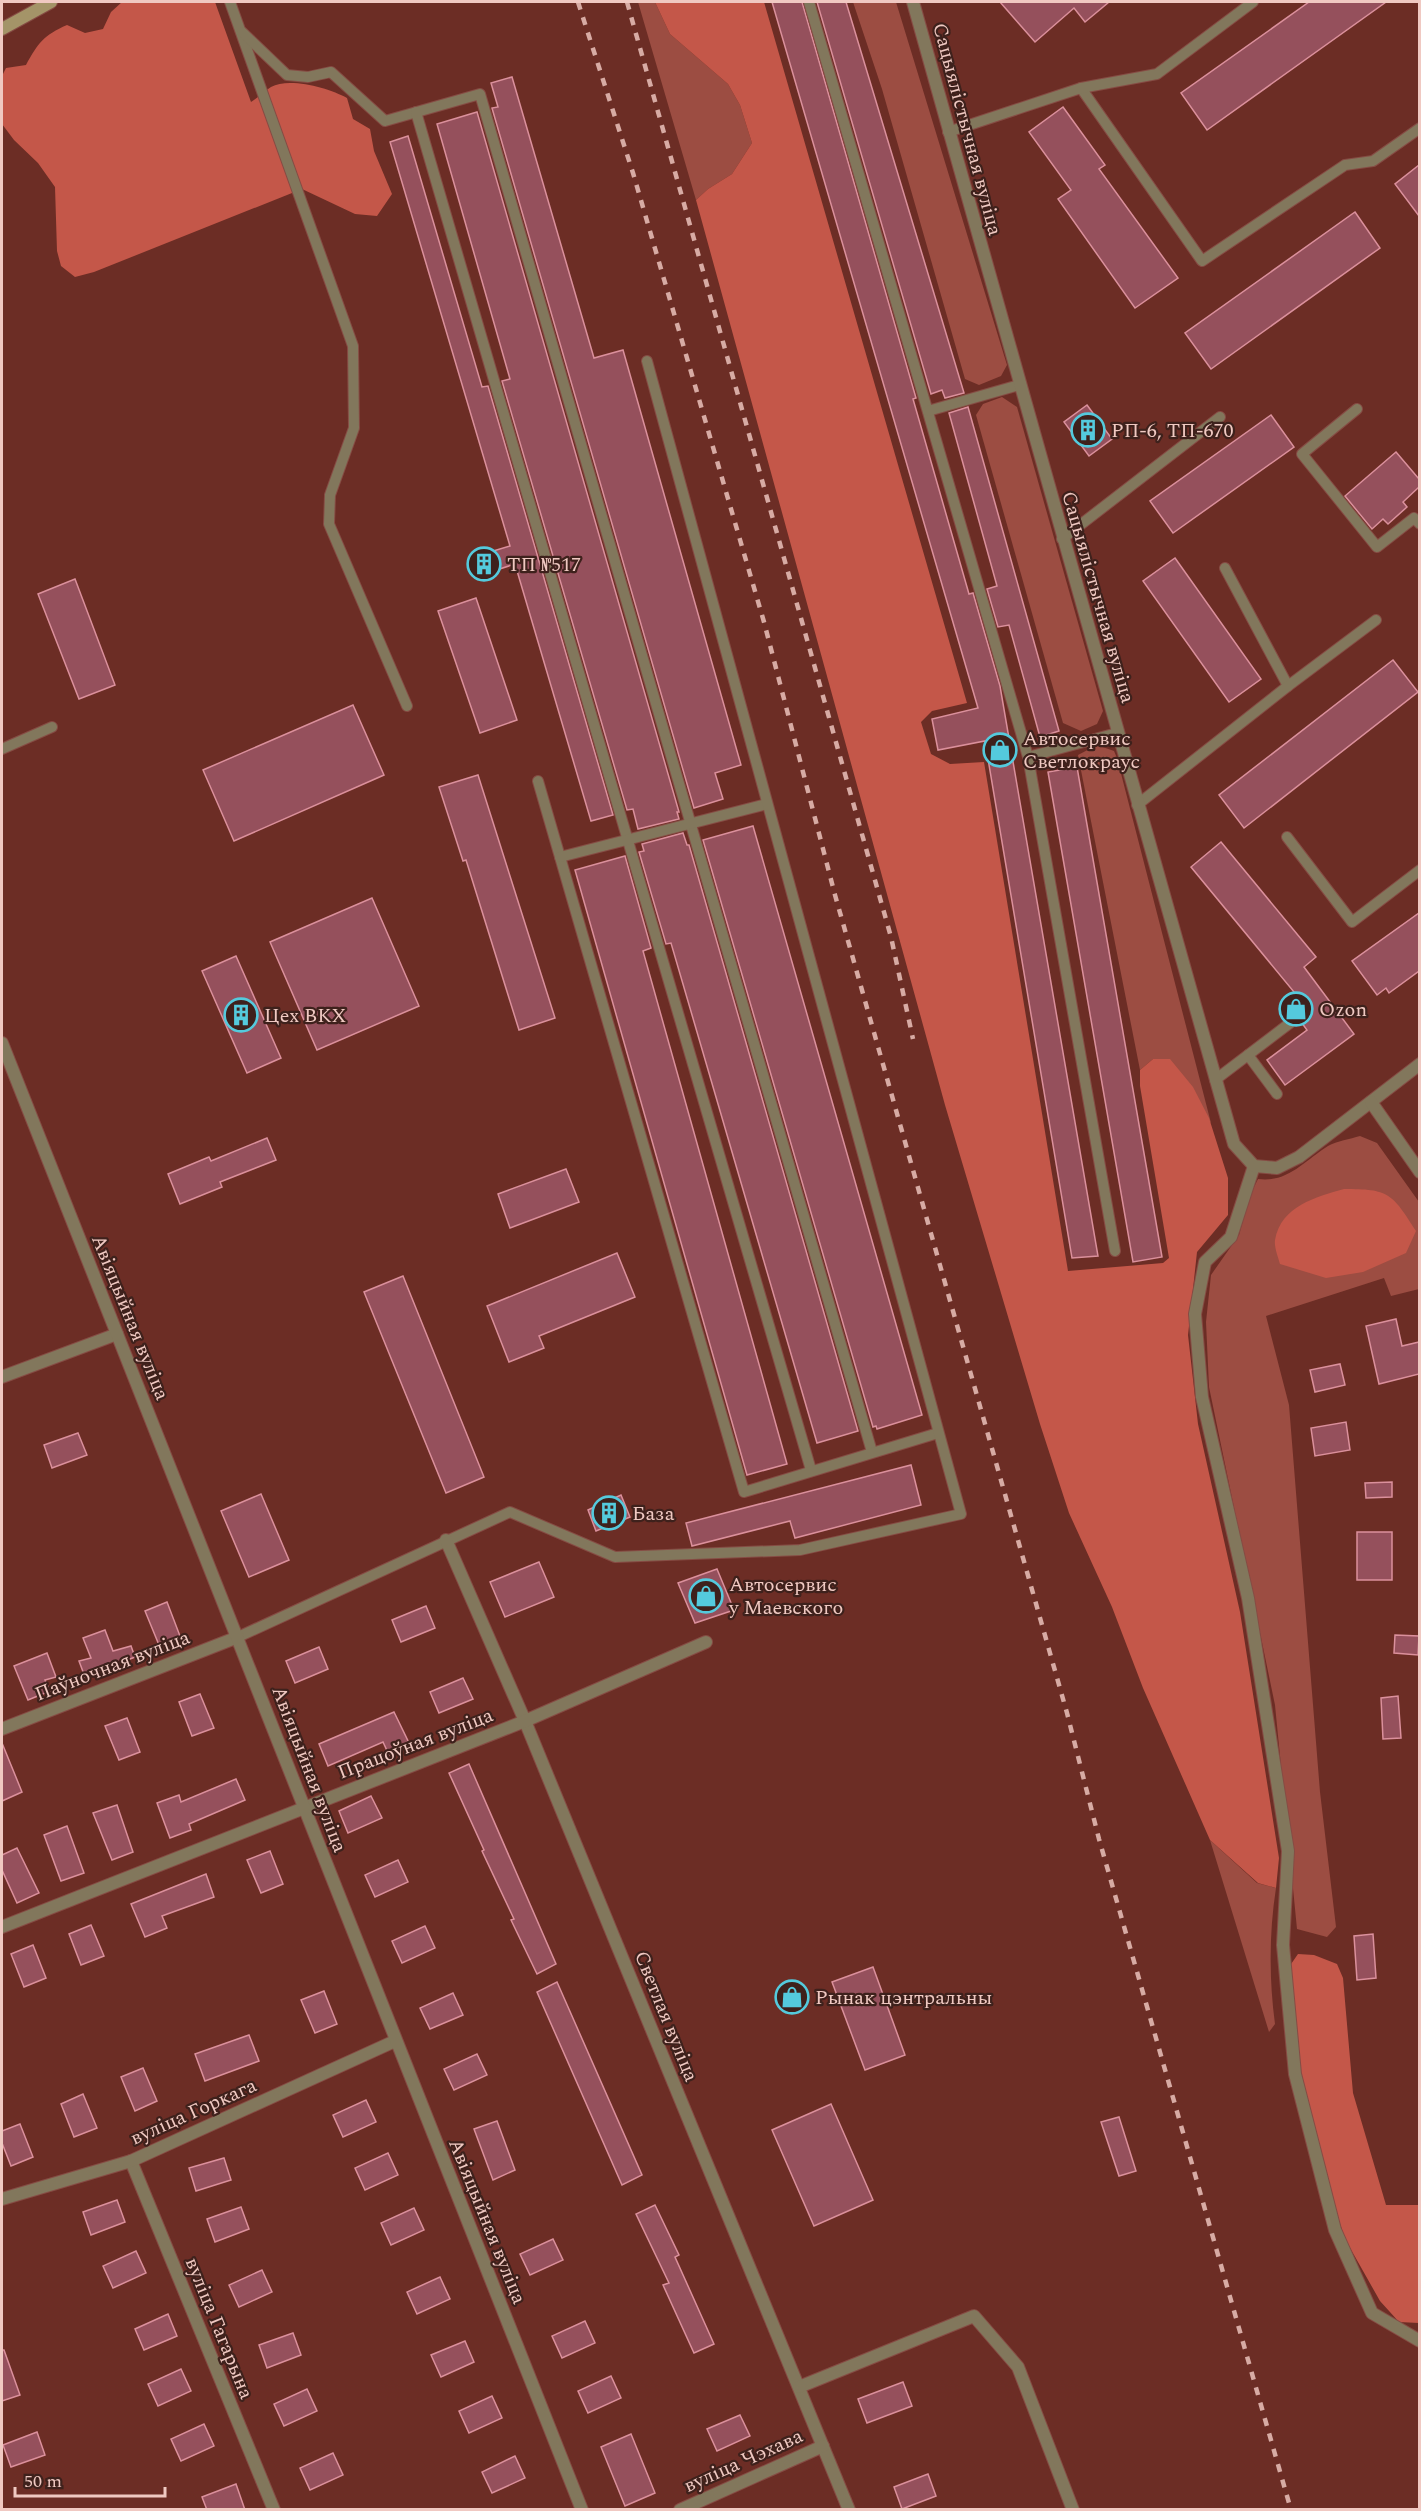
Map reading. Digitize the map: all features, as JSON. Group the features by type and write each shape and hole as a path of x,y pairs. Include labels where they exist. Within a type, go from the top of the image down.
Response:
{"main road":[{"path":"2,29 51,2"}],"street":[{"name":"Сацыялістычная вуліца","path":"913,2 1215,1080 1234,1144 1254,1166"},
{"name":"Авіяцыйная вуліца","path":"2,1042 582,2510"},
{"path":"1419,1064 1299,1157 1277,1168 1254,1166 1231,1237 1205,1262 1195,1314 1202,1397 1248,1598 1288,1851 1283,1945 1295,2074 1335,2230 1372,2313 1419,2341"},
{"path":"1371,1102 1419,1172"},
{"path":"2,1377 117,1334"},
{"name":"Светлая вуліца","path":"446,1540 525,1721 849,2510"},
{"name":"Паўночная вуліца","path":"2,1729 237,1637"},
{"name":"Працоўная вуліца","path":"2,1927 525,1721 706,1642"},
{"name":"вуліца Горкага","path":"2,2199 131,2161 395,2041"},
{"name":"вуліца Гагарына","path":"131,2161 274,2510"},
{"path":"799,2387 974,2316 1018,2367 1072,2510"},
{"name":"вуліца Чэхава","path":"680,2510 823,2446"}],"lane":[{"path":"230,2 353,346 354,428 330,495 329,524 406,706"},
{"path":"809,2 1028,757 1115,1251"},
{"path":"948,132 1081,88 1157,74 1253,2"},
{"path":"242,32 286,75 308,77 332,72 386,121 480,94 872,1452"},
{"path":"1081,88 1202,261 1345,165 1373,161 1419,128"},
{"path":"416,112 811,1470"},
{"path":"237,1637 510,1512 615,1557 800,1550 961,1514 647,361"},
{"path":"928,411 1019,384"},
{"path":"1357,409 1302,454 1377,547 1414,518 1419,524"},
{"path":"1062,539 1220,417"},
{"path":"1225,568 1288,686"},
{"path":"1137,805 1376,620"},
{"path":"2,749 52,727"},
{"path":"1028,757 1117,733"},
{"path":"538,781 744,1492 938,1433"},
{"path":"560,857 767,804"},
{"path":"1287,837 1352,922 1419,870"},
{"path":"1215,1080 1290,1023"},
{"path":"1248,1055 1277,1094"}],"shaded area":[{"path":"122,2 215,2 251,102 271,87 288,83 320,87 347,98 353,119 370,129 374,151 392,194 377,216 355,214 302,189 94,272 75,277 61,266 57,251 55,187 38,163 14,140 2,124 2,76 6,68 26,65 42,40 67,25 85,33 103,29 111,12"},
{"path":"638,2 655,2 670,34 728,84 740,105 752,143 732,174 708,189 696,200"},
{"path":"655,2 764,2 967,703 932,711 921,722 931,754 950,764 984,762 1068,1271 1163,1263 1169,1258 1140,1086 1140,1070 1153,1059 1170,1059 1193,1087 1209,1118 1228,1178 1228,1215 1197,1252 1188,1335 1198,1424 1240,1612 1279,1858 1276,1888 1258,1883 1210,1840 1143,1688 1112,1607 1069,1513 1040,1424 945,1105 696,200 708,189 732,174 752,143 740,105 728,84 670,34"},
{"path":"853,2 896,2 1007,365 1001,376 979,385 965,379 882,89"},
{"path":"1002,397 1017,407 1103,711 1097,724 1081,731 1063,723 976,415 983,404"},
{"path":"1097,745 1114,751 1117,758 1211,1123 1153,1059 1140,1070 1078,755"},
{"path":"1360,1136 1377,1143 1419,1202 1419,1289 1391,1296 1384,1278 1266,1316 1289,1405 1320,1792 1336,1927 1327,1937 1297,1929 1275,1705 1209,1387 1206,1322 1211,1275 1239,1235 1250,1195 1258,1179 1278,1178 1295,1170 1328,1146"},
{"path":"1344,1189 1380,1192 1395,1201 1416,1231 1406,1253 1363,1272 1326,1278 1280,1264 1275,1240 1284,1219 1292,1211 1311,1200"},
{"path":"1210,1840 1257,1883 1276,1888 1271,1956 1275,2024 1269,2032"},
{"path":"1298,1954 1314,1955 1337,1964 1343,1978 1353,2093 1386,2205 1419,2205 1419,2323 1399,2322 1380,2301 1345,2239 1300,2078 1289,1967"}],"building":[{"path":"772,2 802,2 916,398 913,399 969,594 973,593 1000,686 1098,1256 1072,1258 985,741 938,750 932,719 978,708"},
{"path":"817,2 846,2 964,393 945,398 942,390 931,394"},
{"path":"1000,2 1109,2 1085,22 1074,8 1035,42"},
{"path":"1309,2 1386,2 1207,130 1181,93"},
{"path":"512,77 594,358 623,350 741,765 715,773 723,799 694,808 492,108 498,107 491,83"},
{"path":"1063,107 1105,165 1099,169 1178,278 1135,308 1058,199 1071,190 1029,132"},
{"path":"477,112 679,812 677,812 679,819 638,829 633,809 627,810 502,381 510,379 437,124"},
{"path":"408,136 482,387 488,386 613,815 591,821 515,564 478,576 473,557 510,546 390,142"},
{"path":"1419,165 1419,216 1395,184"},
{"path":"1355,212 1380,248 1211,369 1185,333"},
{"name":"РП-6, ТП-670","path":"1087,405 1112,439 1089,456 1064,422"},
{"path":"968,407 1059,731 1040,737 1009,625 998,627 987,589 997,586 949,413"},
{"path":"1271,415 1294,447 1173,533 1150,501"},
{"path":"1396,452 1419,479 1419,487 1403,502 1407,507 1388,524 1383,519 1372,529 1345,496"},
{"path":"1175,558 1261,679 1229,702 1143,581"},
{"path":"75,579 115,685 79,699 38,594"},
{"path":"476,598 517,720 480,733 438,611"},
{"path":"1393,660 1418,692 1244,828 1219,795"},
{"path":"353,705 384,775 234,841 203,770"},
{"path":"1077,767 1162,1257 1133,1262 1048,772"},
{"path":"478,775 555,1018 519,1030 466,860 463,861 439,787"},
{"path":"753,826 922,1415 877,1429 876,1426 873,1427 703,840"},
{"path":"683,833 689,845 858,1431 817,1443 671,943 666,944 639,852 644,851 642,844"},
{"path":"1221,842 1316,957 1304,967 1354,1034 1285,1085 1267,1060 1307,1030 1289,1005 1299,998 1191,867"},
{"path":"625,856 651,948 643,951 787,1464 747,1475 575,870"},
{"path":"372,898 419,1006 317,1050 270,942"},
{"path":"1419,913 1419,971 1389,993 1386,988 1377,995 1352,961"},
{"name":"Цех ВКХ","path":"236,956 281,1058 247,1073 202,971"},
{"path":"267,1138 276,1160 220,1182 222,1187 180,1204 168,1174 209,1157 211,1161"},
{"path":"566,1169 579,1202 510,1228 498,1194"},
{"path":"617,1253 635,1297 539,1336 544,1348 509,1362 487,1306"},
{"path":"403,1276 484,1477 446,1493 364,1292"},
{"path":"1396,1319 1402,1346 1419,1342 1419,1374 1379,1384 1366,1326"},
{"path":"1340,1364 1345,1385 1315,1392 1310,1370"},
{"path":"1346,1422 1350,1450 1315,1456 1311,1428"},
{"path":"78,1433 87,1455 52,1468 44,1445"},
{"path":"911,1465 921,1505 795,1538 790,1521 692,1546 686,1523"},
{"path":"1392,1482 1392,1497 1366,1498 1365,1483"},
{"path":"261,1494 289,1560 249,1577 221,1511"},
{"name":"База","path":"621,1495 630,1517 596,1531 588,1510"},
{"path":"1357,1532 1392,1532 1392,1580 1357,1580"},
{"path":"539,1562 554,1597 505,1617 490,1582"},
{"name":"Автосервис у Маевского","path":"717,1569 734,1610 695,1623 678,1583"},
{"path":"167,1602 180,1636 159,1645 145,1611"},
{"path":"426,1606 435,1628 401,1642 392,1620"},
{"path":"105,1630 113,1651 131,1646 135,1657 85,1677 79,1661 91,1658 83,1638"},
{"path":"1395,1635 1419,1636 1418,1655 1394,1653"},
{"path":"319,1647 328,1669 295,1683 286,1661"},
{"path":"47,1653 56,1677 45,1680 50,1691 28,1700 14,1666"},
{"path":"463,1678 473,1699 439,1713 430,1692"},
{"path":"200,1694 214,1728 192,1736 179,1702"},
{"path":"1398,1696 1401,1738 1383,1739 1381,1698"},
{"path":"394,1712 410,1745 389,1755 383,1742 328,1766 319,1744"},
{"path":"127,1718 140,1752 119,1760 105,1726"},
{"path":"2,1743 22,1792 2,1801"},
{"path":"469,1764 556,1964 537,1974 511,1920 514,1919 449,1773"},
{"path":"236,1779 245,1800 189,1824 191,1830 170,1838 157,1803 179,1795 181,1802"},
{"path":"371,1796 382,1818 348,1833 339,1811"},
{"path":"117,1805 133,1852 112,1860 93,1813"},
{"path":"67,1826 84,1873 61,1881 44,1835"},
{"path":"17,1848 39,1893 17,1903 2,1870 2,1855"},
{"path":"270,1851 283,1884 261,1893 247,1860"},
{"path":"398,1860 408,1882 375,1897 365,1875"},
{"path":"206,1874 214,1897 162,1916 167,1928 145,1937 131,1904"},
{"path":"91,1925 104,1956 81,1965 69,1934"},
{"path":"425,1926 435,1948 402,1963 392,1941"},
{"path":"1373,1934 1376,1978 1357,1980 1354,1936"},
{"path":"33,1945 46,1978 24,1987 11,1954"},
{"path":"873,1967 905,2055 865,2070 832,1982"},
{"path":"557,1982 642,2175 622,2185 537,1992"},
{"path":"324,1991 337,2024 315,2033 301,2000"},
{"path":"453,1993 463,2015 430,2029 420,2008"},
{"path":"249,2035 259,2061 205,2081 195,2054"},
{"path":"477,2054 487,2075 454,2090 444,2069"},
{"path":"143,2068 157,2101 135,2111 121,2077"},
{"path":"83,2094 97,2128 74,2137 61,2104"},
{"path":"366,2100 376,2122 343,2137 333,2115"},
{"path":"831,2104 873,2200 814,2226 772,2130"},
{"path":"1119,2117 1136,2171 1119,2176 1101,2122"},
{"path":"497,2121 515,2170 493,2180 474,2129"},
{"path":"20,2124 33,2157 11,2166 2,2143 2,2131"},
{"path":"388,2153 398,2175 365,2190 355,2168"},
{"path":"224,2158 231,2180 196,2191 189,2168"},
{"path":"117,2200 125,2222 91,2235 83,2212"},
{"path":"655,2205 679,2255 675,2257 714,2344 694,2353 663,2285 669,2283 636,2214"},
{"path":"241,2207 249,2229 215,2242 207,2219"},
{"path":"414,2208 424,2230 391,2245 381,2223"},
{"path":"553,2239 563,2260 530,2275 520,2254"},
{"path":"136,2251 146,2273 113,2288 103,2266"},
{"path":"262,2270 272,2292 239,2307 229,2285"},
{"path":"440,2277 450,2299 417,2314 407,2292"},
{"path":"168,2314 177,2336 144,2350 135,2329"},
{"path":"585,2321 595,2343 562,2358 552,2336"},
{"path":"293,2333 301,2355 267,2368 259,2345"},
{"path":"465,2341 474,2362 441,2377 431,2355"},
{"path":"2,2350 4,2350 20,2395 2,2401"},
{"path":"181,2369 191,2391 158,2406 148,2384"},
{"path":"611,2376 621,2398 588,2413 578,2391"},
{"path":"903,2382 912,2406 867,2423 858,2399"},
{"path":"307,2389 317,2411 284,2426 274,2404"},
{"path":"492,2396 502,2418 469,2433 459,2411"},
{"path":"740,2415 750,2436 717,2451 707,2429"},
{"path":"204,2424 214,2446 181,2461 171,2439"},
{"path":"37,2432 45,2455 11,2467 3,2445"},
{"path":"631,2434 655,2493 625,2506 601,2447"},
{"path":"333,2453 343,2475 310,2490 300,2468"},
{"path":"515,2456 525,2478 492,2493 482,2472"},
{"path":"928,2474 936,2496 902,2509 894,2487"},
{"path":"236,2484 245,2510 207,2510 202,2497"}],"railway":[{"path":"578,2 633,173 764,622 835,895 1067,1713 1099,1839 1291,2510"},
{"path":"627,2 891,937 913,1039"}],"place":[{"name":"РП-6, ТП-670","path":"1088,430"},
{"name":"ТП №517","path":"484,564"},
{"name":"Автосервис Светлокраус","path":"1000,750"},
{"name":"Ozon","path":"1296,1009"},
{"name":"Цех ВКХ","path":"241,1015"},
{"name":"База","path":"609,1513"},
{"name":"Автосервис у Маевского","path":"706,1596"},
{"name":"Рынак цэнтральны","path":"792,1997"}]}
